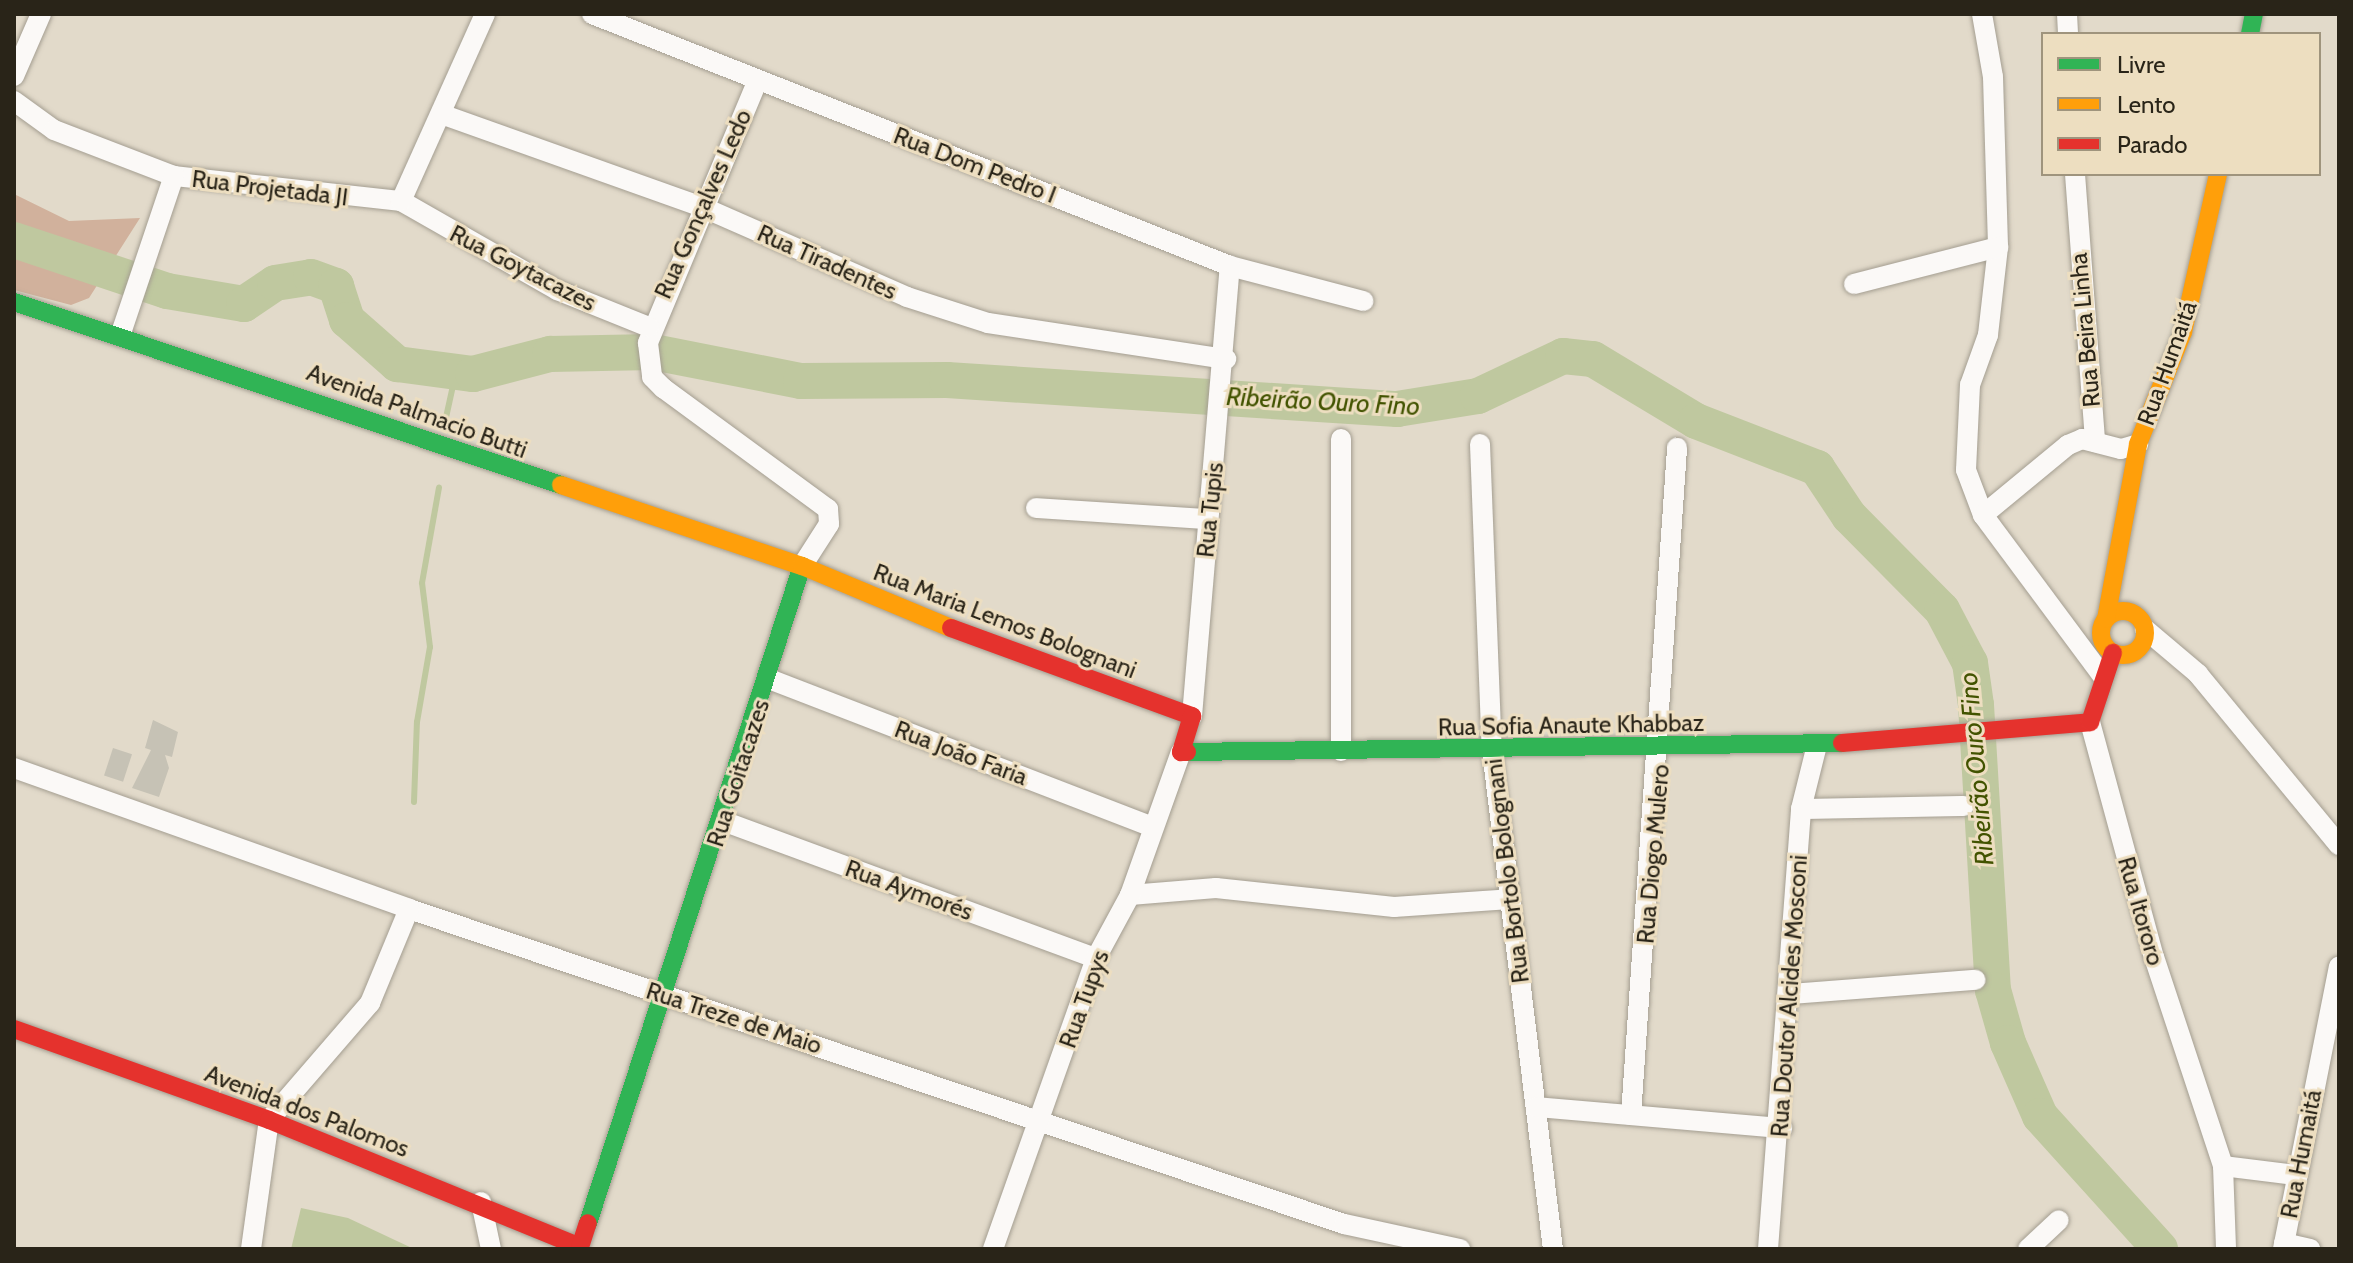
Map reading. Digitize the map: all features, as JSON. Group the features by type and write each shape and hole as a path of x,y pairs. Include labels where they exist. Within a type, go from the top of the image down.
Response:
{"street":[{"path":"14,76 41,14"},
{"path":"401,201 485,14"},
{"name":"Rua Dom Pedro I","path":"592,14 757,82 1230,266 1363,301"},
{"path":"1982,14 1993,77 1998,247 1988,335 1964,430 1966,470 1983,515 2102,675"},
{"name":"Rua Gonçalves Ledo","path":"648,335 700,206 757,82"},
{"name":"Rua Projetada JI","path":"14,101 54,130 174,176 401,201"},
{"name":"Rua Tiradentes","path":"441,114 700,206 907,297 988,323 1225,368"},
{"path":"120,336 174,176"},
{"name":"Rua Beira Linha","path":"2075,176 2095,442 2121,449 2138,444"},
{"name":"Rua Humaitá","path":"2113,653 2102,638 2138,444 2183,332 2218,176"},
{"name":"Rua Goytacazes","path":"401,201 557,290 648,335"},
{"path":"1854,284 1998,247"},
{"name":"Rua Tupis","path":"1181,752 1192,716 1207,519 1225,368 1230,266"},
{"name":"Avenida Palmacio Butti","path":"14,302 802,566"},
{"name":"Rua Goitacazes","path":"581,1248 723,821 802,566 829,524 821,500 652,377 648,335"},
{"path":"1341,439 1341,751"},
{"path":"1983,515 2068,445 2095,442"},
{"name":"Rua Bortolo Bolognani","path":"1480,444 1492,751 1553,1249"},
{"name":"Rua Diogo Mulero","path":"1631,1115 1662,747 1677,448"},
{"path":"1036,508 1207,519"},
{"path":"2113,653 2133,654 2143,624 2117,552"},
{"name":"Rua Maria Lemos Bolognani","path":"802,566 1052,670 1192,716"},
{"path":"2106,619 2124,611 2143,624 2198,674 2339,845"},
{"name":"Rua Itororo","path":"2113,653 2102,675 2090,722 2154,957 2223,1166"},
{"name":"Rua João Faria","path":"769,679 1153,827"},
{"name":"Rua Sofia Anaute Khabbaz","path":"1181,752 1492,751 1817,745 2018,731 2090,722"},
{"name":"Rua Doutor Alcides Mosconi","path":"1768,1249 1782,1128 1801,809 1817,745"},
{"name":"Rua Tupys","path":"993,1249 1042,1121 1096,958 1130,895 1181,752"},
{"name":"Rua Treze de Maio","path":"14,768 409,909 1042,1121 1379,1241 1460,1249"},
{"path":"1801,809 1964,806"},
{"name":"Rua Aymorés","path":"723,821 1096,958"},
{"path":"1130,895 1216,888 1394,907 1510,899"},
{"path":"251,1249 269,1120 370,1003 409,909"},
{"name":"Rua Humaitá","path":"2284,1246 2295,1175 2339,966"},
{"path":"1791,994 1975,980"},
{"name":"Avenida dos Palomos","path":"14,1029 269,1120 481,1202 581,1248"},
{"path":"1536,1107 1782,1128"},
{"path":"2226,1248 2223,1166 2295,1175"},
{"path":"481,1202 491,1249"},
{"path":"2028,1249 2059,1220"},
{"path":"2284,1246 2310,1249"}],"shaded area":[{"path":"14,194 69,221 140,218 89,298 71,305 14,290"},
{"path":"301,1208 348,1218 414,1249 291,1249"}],"building":[{"path":"153,720 178,732 172,757 165,755 169,768 159,797 132,788 151,750 145,748"},
{"path":"113,748 132,754 123,782 104,776"}],"waterway":[{"name":"Ribeirão Ouro Fino","path":"14,240 167,291 244,304 275,283 311,277 336,286 347,320 397,364 473,374 550,354 653,352 801,381 947,380 1397,409 1478,396 1563,356 1593,359 1696,421 1817,468 1849,516 1942,610 1970,663 1976,705 1993,990 2008,1043 2040,1116 2160,1249"},
{"path":"445,422 456,372"},
{"path":"414,802 417,722 430,647 422,583 439,488"}],"traffic: fast":[{"path":"2250,32 2254,14"},
{"path":"14,302 561,485"},
{"path":"588,1223 802,566"},
{"path":"1187,752 1842,743"}],"traffic: slow":[{"path":"2106,619 2138,444 2183,332 2218,176"},
{"path":"561,485 802,566 951,628"},
{"path":"2123,611 2138,618 2145,633 2138,648 2123,655 2108,648 2101,633 2108,618 2123,611"}],"traffic: jam":[{"path":"951,628 1192,716 1181,752 1187,752"},
{"path":"1842,743 2090,722 2113,653"},
{"path":"14,1029 269,1120 580,1247 588,1223"}]}
